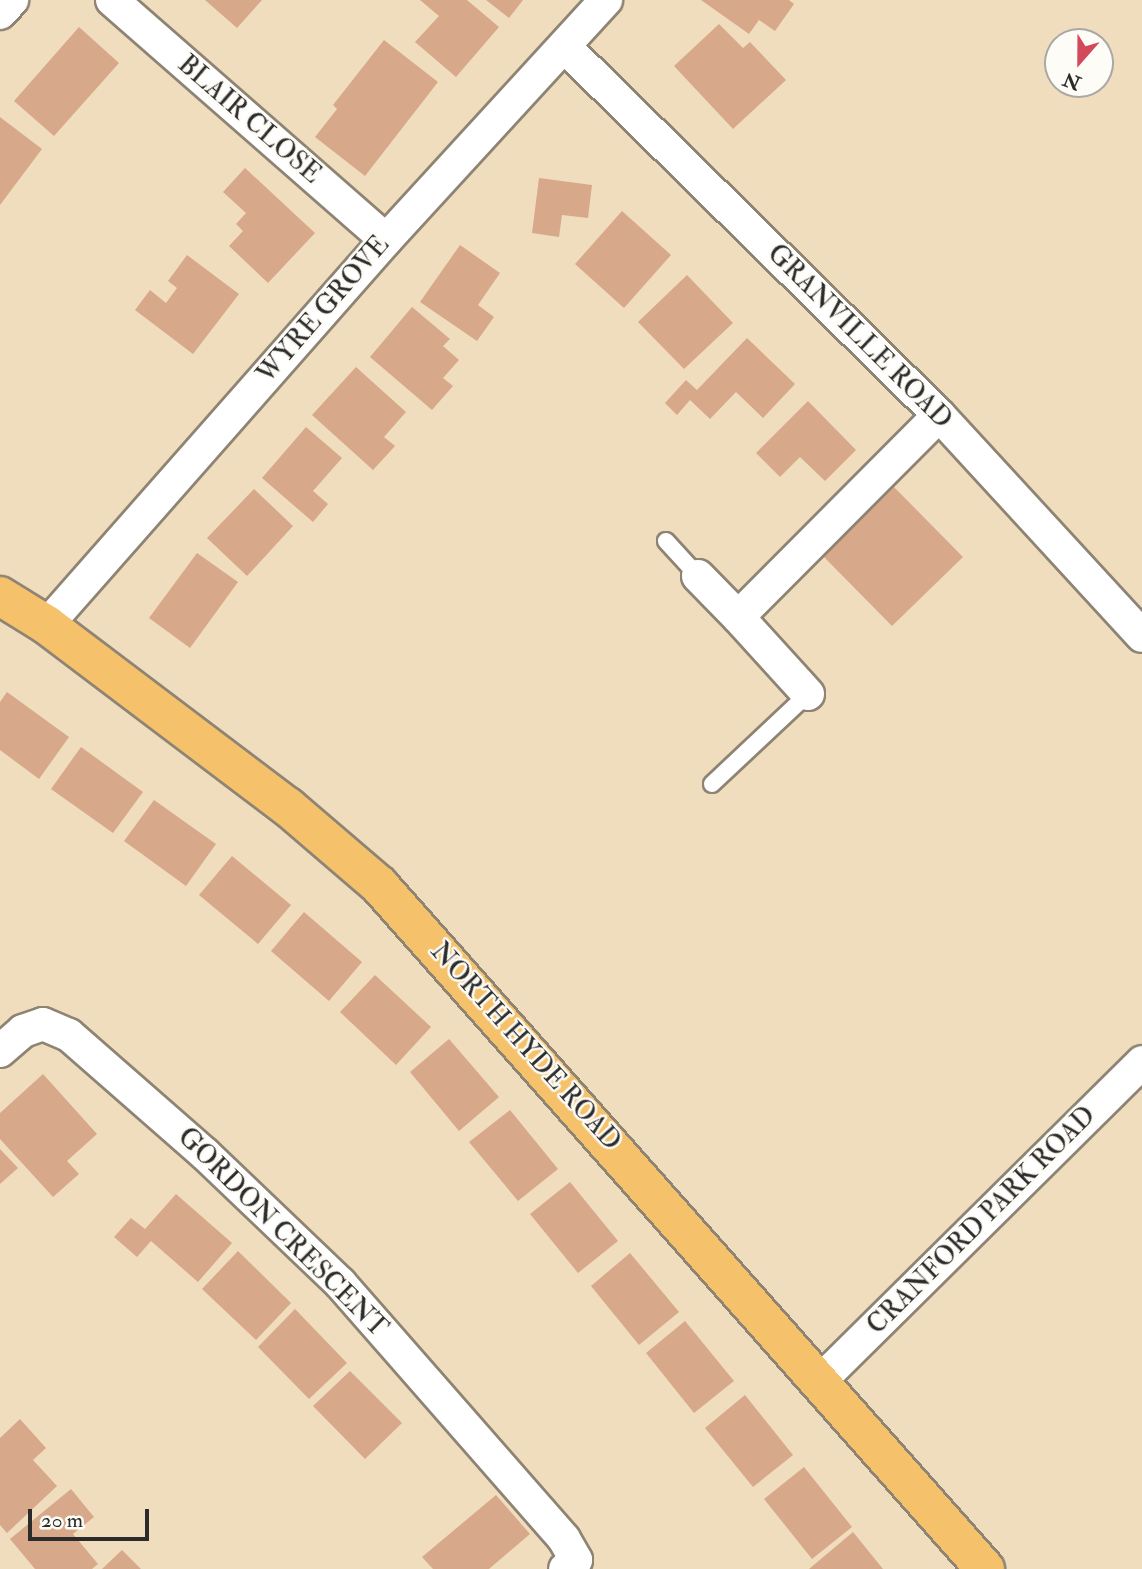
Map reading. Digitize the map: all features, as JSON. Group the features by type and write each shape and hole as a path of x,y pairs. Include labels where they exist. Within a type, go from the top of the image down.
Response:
{"main road":[{"name":"NORTH HYDE ROAD","path":"0,596 47,625 288,807 379,885 821,1380 985,1569"}],"street":[{"path":"0,13 12,0"},
{"name":"BLAIR CLOSE","path":"112,0 386,240"},
{"name":"WYRE GROVE","path":"47,625 386,240 606,0"},
{"name":"GRANVILLE ROAD","path":"565,47 939,415 1142,636"},
{"path":"738,617 939,415"},
{"path":"698,576 808,694"},
{"name":"GORDON CRESCENT","path":"0,1051 23,1031 43,1024 69,1035 205,1153 340,1283 564,1539 576,1560 565,1569"},
{"name":"CRANFORD PARK ROAD","path":"821,1380 1142,1062"}],"lane":[{"path":"666,541 698,576"},
{"path":"712,784 808,694"}],"building":[{"path":"205,0 262,0 237,28"},
{"path":"420,0 467,0 499,27 456,77 415,42 439,16"},
{"path":"486,0 523,0 509,18"},
{"path":"701,0 789,0 794,4 775,31 759,20 749,34"},
{"path":"719,24 743,48 750,42 786,80 733,129 674,66"},
{"path":"79,27 119,63 54,136 14,101"},
{"path":"384,40 438,82 365,176 315,137 337,109 333,105"},
{"path":"0,117 42,149 0,205"},
{"path":"245,168 315,233 268,283 229,246 243,231 236,224 246,213 223,192"},
{"path":"539,178 592,185 588,218 562,215 559,237 532,233"},
{"path":"622,211 671,255 624,308 575,264"},
{"path":"460,245 500,273 478,305 494,317 477,341 420,302"},
{"path":"187,255 239,294 193,354 135,310 150,290 166,303 177,288 168,281"},
{"path":"687,275 733,323 684,369 638,322"},
{"path":"412,307 450,339 443,346 459,360 443,378 453,386 432,410 370,357"},
{"path":"747,338 795,384 763,418 736,392 710,419 690,400 677,415 665,403 686,380 697,390"},
{"path":"356,367 406,412 384,437 395,446 373,470 312,415"},
{"path":"808,401 856,450 825,481 800,457 780,477 756,453"},
{"path":"306,427 342,458 313,491 328,504 313,522 262,478"},
{"path":"894,487 963,557 892,626 823,556"},
{"path":"254,489 293,526 247,576 207,538"},
{"path":"197,553 238,582 190,648 149,618"},
{"path":"7,692 69,737 39,779 0,750 0,702"},
{"path":"81,747 143,792 113,833 51,789"},
{"path":"154,800 216,844 186,886 124,841"},
{"path":"232,856 291,905 258,944 199,895"},
{"path":"304,912 362,962 329,1001 271,951"},
{"path":"375,975 431,1027 396,1065 340,1012"},
{"path":"449,1039 499,1097 459,1131 410,1072"},
{"path":"43,1074 97,1134 67,1161 79,1174 53,1197 0,1139 0,1113"},
{"path":"510,1110 558,1169 518,1201 469,1142"},
{"path":"0,1149 18,1168 0,1184"},
{"path":"570,1182 618,1241 578,1273 530,1214"},
{"path":"176,1194 232,1243 198,1282 151,1241 137,1257 114,1237 131,1218 145,1229"},
{"path":"238,1251 291,1303 256,1340 202,1289"},
{"path":"630,1253 679,1312 639,1345 591,1286"},
{"path":"295,1309 347,1363 309,1399 258,1347"},
{"path":"685,1321 734,1381 694,1413 646,1353"},
{"path":"350,1371 402,1423 365,1459 313,1406"},
{"path":"745,1395 793,1455 753,1487 705,1428"},
{"path":"20,1419 46,1448 33,1460 57,1486 7,1533 0,1525 0,1438"},
{"path":"804,1467 852,1527 812,1559 764,1499"},
{"path":"71,1489 94,1517 73,1534 98,1564 92,1569 35,1569 10,1539"},
{"path":"496,1495 530,1534 489,1569 433,1569 422,1557"},
{"path":"853,1532 883,1569 809,1569"},
{"path":"122,1550 141,1569 102,1569"}]}
